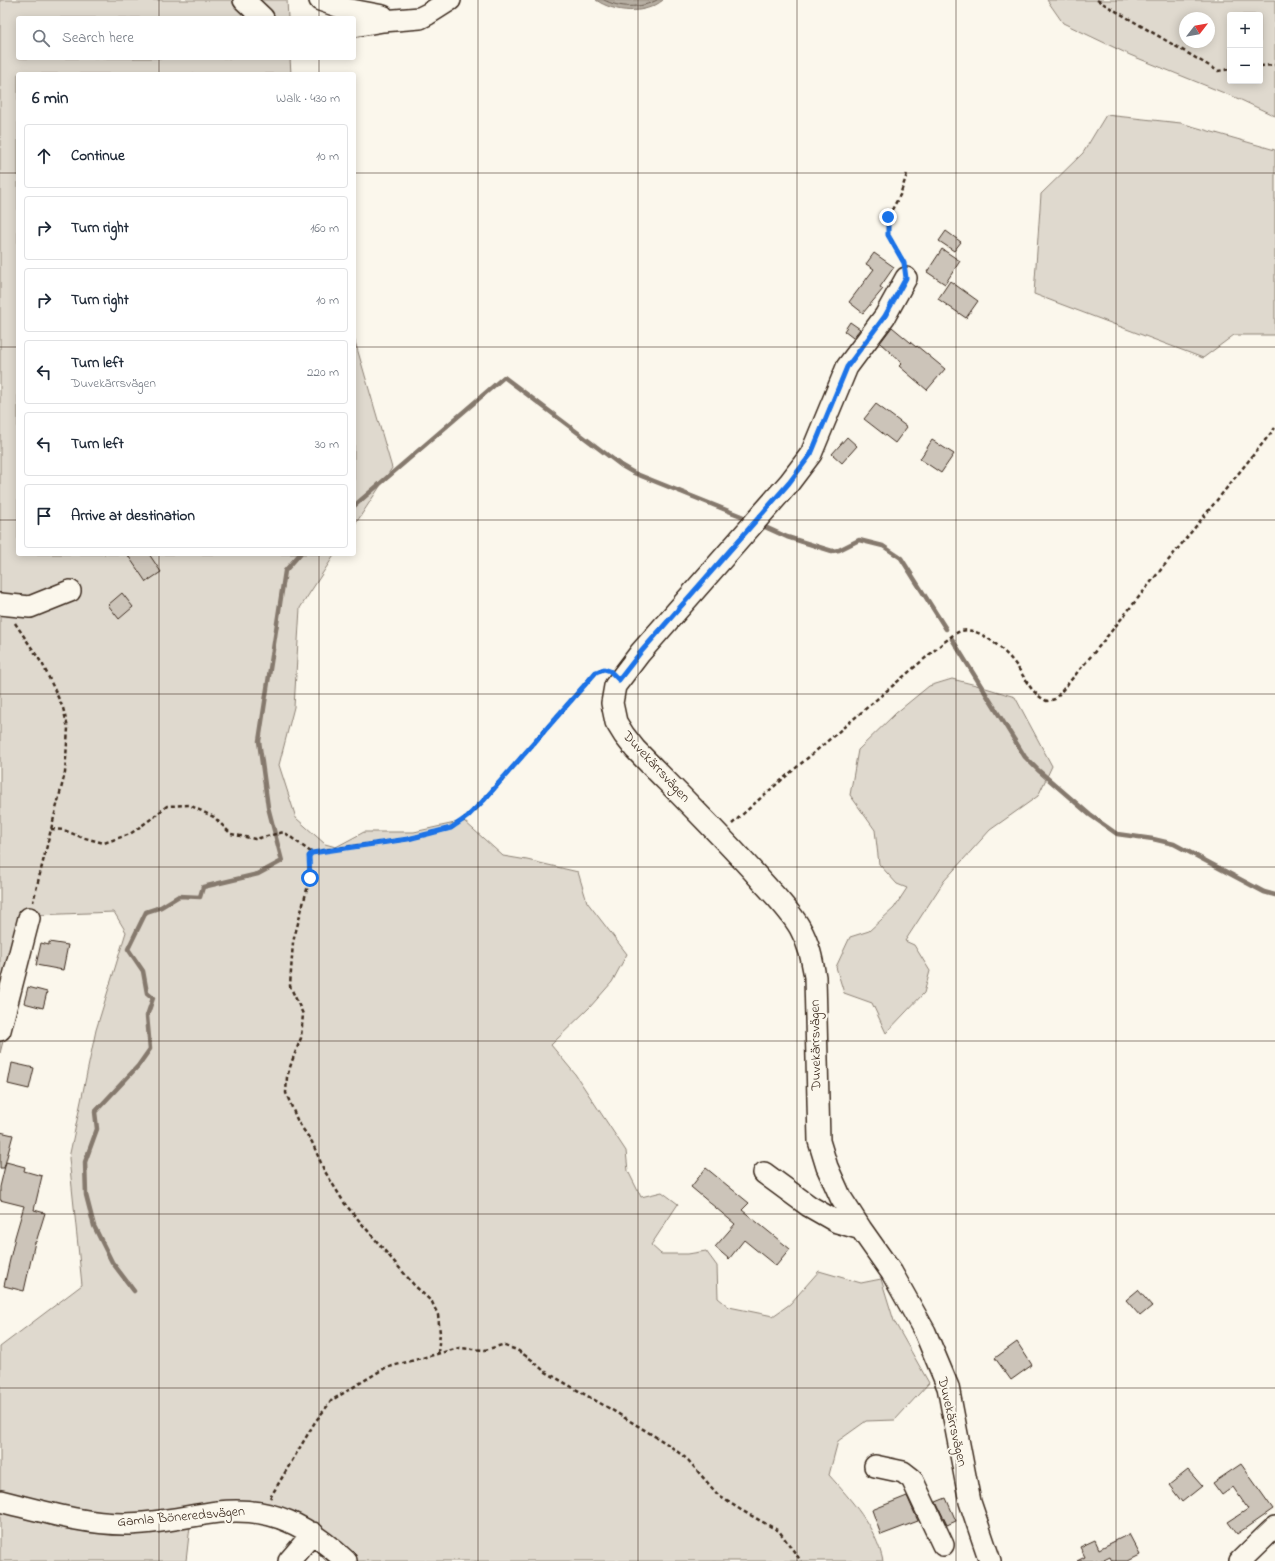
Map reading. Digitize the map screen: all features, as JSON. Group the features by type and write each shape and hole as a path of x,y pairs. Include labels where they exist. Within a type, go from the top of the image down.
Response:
{"street":[{"path":"244,0 261,16"},
{"path":"320,0 346,9 403,20"},
{"path":"356,26 383,21 420,18 450,0"},
{"name":"Duvekärrsvägen","path":"906,278 885,316 847,367 811,454 789,483 640,653 615,686 612,703 616,722 624,735 720,835 788,910 800,926 812,956 815,977 819,1141 827,1167 841,1198 892,1273 911,1305 925,1332 948,1387 970,1502 990,1561"},
{"path":"5,611 30,607 70,591"},
{"path":"0,1030 29,918"},
{"path":"764,1173 809,1206 837,1222 861,1229"},
{"path":"876,1466 903,1472 912,1479 943,1545"},
{"name":"Gamla Böneredsvägen","path":"0,1501 91,1521 123,1524 157,1521 219,1512 246,1511 264,1513 282,1518 313,1533 346,1561"},
{"path":"1240,1561 1275,1527"},
{"path":"289,1561 313,1533"}],"path":[{"path":"1097,0 1218,71 1227,70"},
{"path":"1263,66 1275,65"},
{"path":"906,278 904,263 888,235 888,217 900,195 907,174"},
{"path":"720,835 764,795 954,634 972,630 982,635 1013,660 1038,697 1047,701 1055,699 1275,428"},
{"path":"5,611 21,630 43,665 63,708 68,728 65,773 29,918"},
{"path":"51,829 64,830 81,837 104,843 130,834 167,806 189,805 214,818 231,834 255,839 284,832 312,853 401,841 451,828 467,817 484,800 596,672 604,669 610,671 619,680"},
{"path":"312,853 309,856 310,878 293,942 290,986 303,1014 301,1038 292,1061 286,1092 298,1122 312,1142 324,1170 345,1204 414,1285 432,1302 438,1315 440,1333 438,1353"},
{"path":"264,1513 269,1500 315,1422 332,1400 385,1368 459,1348 485,1350 502,1345 517,1350 532,1360 544,1371 669,1445 688,1460 720,1496 779,1532 801,1561"}],"shaded area":[{"path":"0,0 287,0 288,16 16,16 16,60 290,60 291,72 16,72 16,556 334,556 300,608 294,707 279,765 296,818 325,844 336,847 364,832 414,832 464,821 503,856 578,872 587,902 627,954 612,982 590,1007 551,1045 575,1074 626,1151 628,1171 641,1197 662,1192 678,1204 651,1245 661,1254 688,1254 706,1251 717,1266 718,1298 729,1307 773,1316 790,1304 819,1271 861,1283 881,1279 894,1321 929,1383 895,1420 866,1421 838,1441 829,1475 854,1504 869,1525 880,1549 883,1561 326,1561 313,1548 292,1533 258,1523 230,1521 190,1526 186,1561 0,1561 0,1347 82,1285 69,1158 96,1030 126,932 114,912 36,915 0,1053"},
{"path":"1047,0 1275,0 1275,116 1239,99 1130,55 1063,23"},
{"path":"1106,115 1181,123 1275,150 1275,335 1234,335 1203,358 1034,294 1041,194 1083,153"},
{"path":"356,345 392,468 356,523"},
{"path":"952,679 1015,697 1052,766 1038,796 990,830 944,881 905,941 914,945 930,971 924,993 886,1033 872,1003 844,993 836,967 850,937 869,931 894,908 907,888 897,884 879,864 875,830 850,795 858,750 896,713 929,686"}],"water":[{"path":"596,0 663,0 648,8 639,10 621,10 612,8"}],"building":[{"path":"946,231 961,242 954,251 939,241"},
{"path":"942,249 960,261 945,284 927,272"},
{"path":"874,253 894,267 880,287 883,289 863,313 849,302 874,269 866,264"},
{"path":"950,281 978,301 966,318 938,299"},
{"path":"850,322 860,329 853,338 844,331"},
{"path":"892,327 945,369 927,390 899,366 902,363 880,343"},
{"path":"876,404 907,427 895,443 864,419"},
{"path":"847,437 857,446 842,463 832,454"},
{"path":"932,440 954,454 941,473 920,459"},
{"path":"128,556 150,556 161,572 146,582"},
{"path":"122,593 133,607 119,619 108,605"},
{"path":"49,942 68,945 63,970 36,965 41,943 49,945"},
{"path":"28,987 47,992 43,1008 24,1003"},
{"path":"12,1063 34,1068 29,1089 8,1084"},
{"path":"0,1132 13,1135 4,1168 0,1168"},
{"path":"6,1162 25,1167 24,1171 42,1176 34,1210 45,1213 35,1242 24,1291 4,1286 15,1237 24,1206 0,1200 0,1187"},
{"path":"706,1168 749,1203 742,1210 790,1249 776,1266 744,1240 729,1259 715,1247 735,1224 691,1187"},
{"path":"1138,1290 1152,1306 1140,1316 1126,1300"},
{"path":"1017,1342 1032,1365 1011,1380 995,1358"},
{"path":"1241,1464 1273,1509 1237,1534 1228,1522 1248,1509 1233,1487 1222,1495 1213,1483"},
{"path":"1188,1470 1202,1486 1182,1502 1169,1485"},
{"path":"907,1496 918,1521 881,1535 872,1510"},
{"path":"946,1498 956,1521 947,1525 936,1502"},
{"path":"1129,1534 1140,1555 1128,1561 1112,1561 1110,1557 1104,1560 1105,1561 1077,1561 1085,1557 1080,1547 1095,1540 1099,1549"}],"waterway":[{"path":"356,504 504,377 622,466 634,473 746,518"},
{"path":"765,527 787,537 832,551 839,550 859,540 883,546 901,558 946,629"},
{"path":"134,1291 112,1262 94,1226 86,1195 85,1162 97,1129 95,1112 138,1066 150,1049 147,1016 153,998 147,993 143,971 128,949 146,912 161,907 179,896 200,897 203,887 258,874 282,861 268,807 259,741 285,571 298,556"},
{"path":"952,639 1025,757 1090,815 1117,834 1153,839 1174,844 1264,892 1275,895"}],"route":[{"path":"310,878 309,856 312,853 408,839 451,828 467,817 484,800 596,672 604,669 610,671 619,680 640,653 789,483 811,454 847,367 885,316 906,278 904,263 888,235 888,217"}]}
